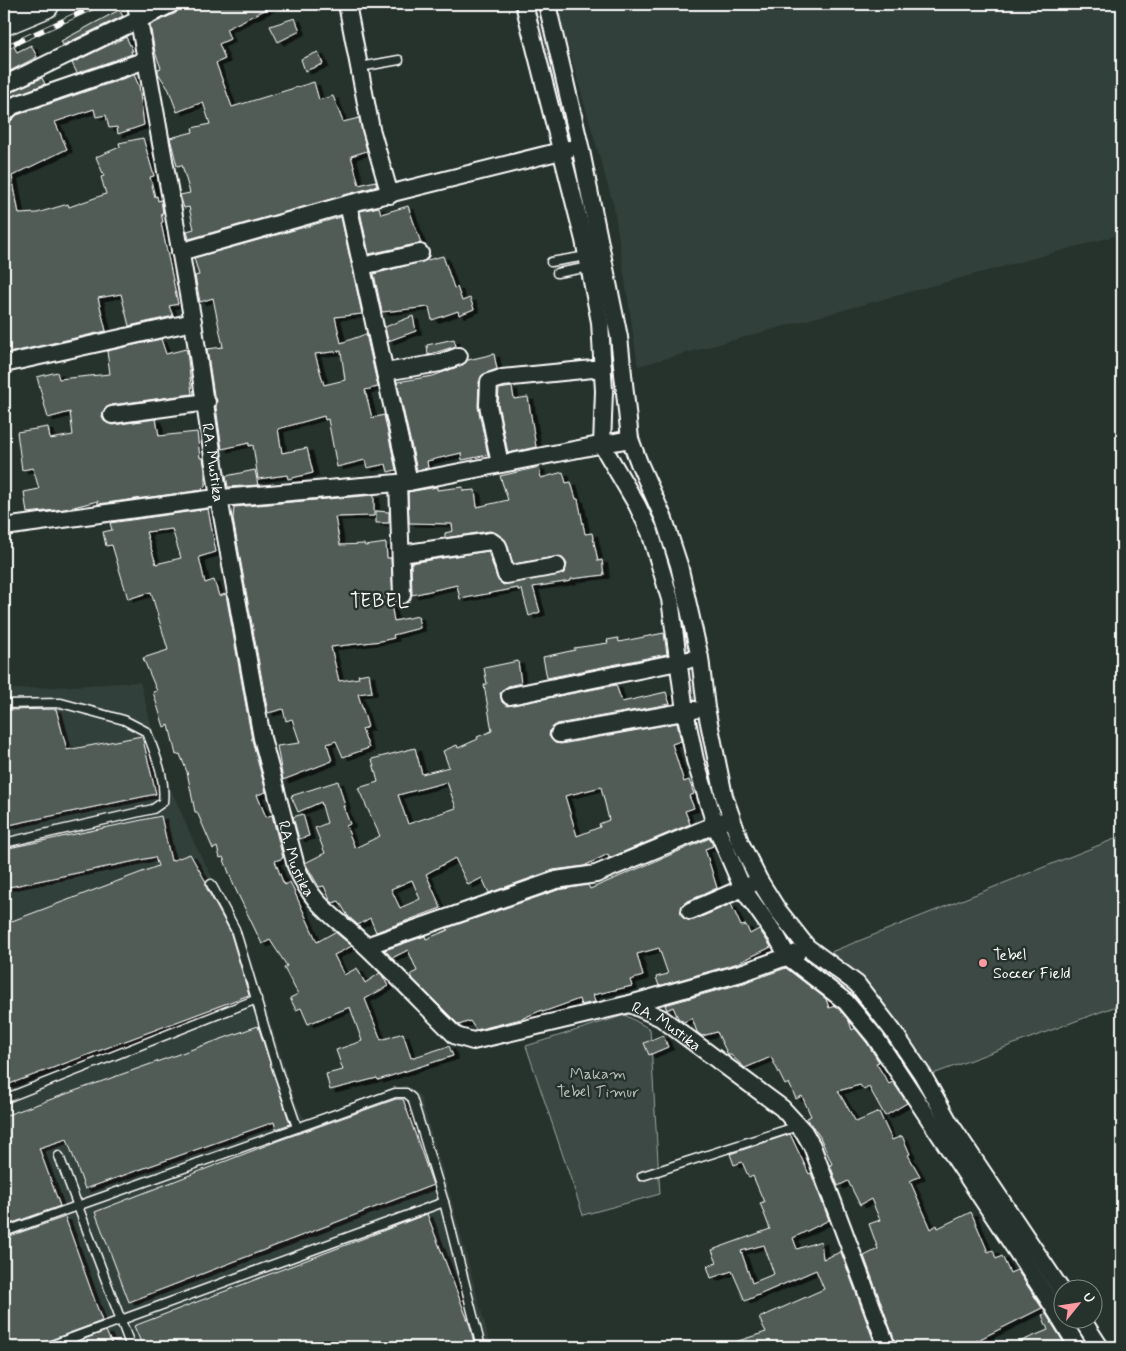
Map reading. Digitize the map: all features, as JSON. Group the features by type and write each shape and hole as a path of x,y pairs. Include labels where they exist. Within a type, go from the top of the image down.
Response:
{"highway":[{"path":"4,21 45,4"}],"street":[{"path":"4,85 138,11 171,4"},
{"path":"346,4 371,129 390,195"},
{"path":"524,4 571,148 619,337 616,442 638,463 664,519 680,565 696,710 724,796 723,821 740,842 750,885 777,937 797,953 922,1074 949,1122 1054,1279"},
{"path":"547,4 588,261 600,322 603,368 616,442 637,505 650,532 690,660 696,710"},
{"name":"RA. Mustika","path":"138,11 207,402 220,498 262,738 296,866 303,884 311,897 366,946 456,1036 469,1040 630,1004 661,1018 782,1108 812,1146 887,1347"},
{"path":"4,114 12,106 146,60"},
{"path":"180,252 348,204 390,195 571,148"},
{"path":"348,204 385,372 403,483 402,595"},
{"path":"362,266 420,253"},
{"path":"4,364 193,322"},
{"path":"385,372 440,363 460,356"},
{"path":"500,464 488,405 489,382 502,378 603,368"},
{"path":"112,415 207,402"},
{"path":"4,527 220,498 403,483 616,442"},
{"path":"401,554 494,542 498,546 506,575 557,566"},
{"path":"510,696 690,660"},
{"path":"559,734 696,710"},
{"path":"366,946 556,880 596,874 723,821"},
{"path":"690,911 750,885"},
{"path":"630,1004 797,953 857,984 885,1037 1078,1347"},
{"path":"1087,1328 1100,1347"}],"lane":[{"path":"360,67 399,60"},
{"path":"551,262 588,261"},
{"path":"557,273 588,261"},
{"path":"4,704 61,703 88,709 132,724 147,732 161,771 164,792 163,802 153,809 4,843"},
{"path":"211,884 235,929 277,1069 297,1127"},
{"path":"4,1099 257,999"},
{"path":"4,1232 395,1093 406,1093 412,1098 444,1202 481,1347"},
{"path":"642,1176 798,1126"},
{"path":"59,1156 131,1347"},
{"path":"47,1347 444,1202"}],"shaded area":[{"path":"556,4 1122,4 1122,234 638,366 614,207"},
{"path":"140,682 164,773 196,847 244,938 295,1101 305,1120 406,1085 420,1096 451,1198 491,1347 4,1347 4,690"}],"green space":[{"name":"Tebel Soccer Field","path":"1122,836 1122,1004 933,1074 856,974 831,952"},
{"name":"Makam Tebel Timur","path":"625,1015 650,1029 660,1194 583,1215 526,1046"}],"building":[{"path":"181,4 277,4 226,29 230,39 219,44 225,59 216,63 232,107 314,82 319,100 333,96 343,122 359,118 367,151 351,156 359,185 375,181 377,186 189,239 187,231 194,229 189,207 184,208 180,195 190,193 182,165 177,166 170,138 193,132 192,128 210,124 203,102 177,112 169,90 158,73 158,69 161,68 155,52 150,25 176,13"},
{"path":"119,10 123,16 63,45 61,41"},
{"path":"295,18 300,31 278,42 270,26"},
{"path":"126,37 133,51 131,51 132,54 77,73 72,63"},
{"path":"13,45 17,52 31,45 37,57 4,74 4,49"},
{"path":"318,52 323,64 305,71 301,59"},
{"path":"134,75 139,86 144,125 118,134 117,127 109,128 106,115 96,117 94,109 55,122 67,149 12,176 19,214 37,213 68,204 69,207 106,194 101,177 104,176 96,157 120,147 119,143 143,138 154,176 150,177 155,197 157,196 158,201 161,200 163,222 161,223 178,304 169,306 173,316 129,326 121,294 98,298 106,331 4,354 4,124 11,121 17,115"},
{"path":"42,78 45,84 4,100 4,95"},
{"path":"408,206 421,243 369,254 360,211 379,207 381,214"},
{"path":"341,217 362,314 335,317 341,343 366,334 378,387 365,390 372,418 384,415 396,470 388,472 386,464 367,468 365,460 337,467 328,419 325,420 324,416 278,429 282,453 307,448 313,473 288,479 287,475 258,479 253,445 249,446 249,443 222,449 216,407 217,400 214,395 207,349 223,347 213,298 200,302 195,276 199,275 194,258","holes":["341,351 345,380 324,385 315,354"]},
{"path":"443,256 454,288 457,287 462,301 470,298 474,309 459,315 458,311 432,320 429,307 382,312 374,274"},
{"path":"413,316 416,331 388,341 385,327"},
{"path":"161,339 166,354 186,349 192,394 111,405 103,411 102,417 104,421 113,425 156,419 159,436 197,432 200,458 203,458 205,470 205,487 202,488 203,490 98,504 98,501 65,509 27,513 24,492 39,489 33,468 22,470 17,432 48,427 50,439 73,435 70,412 48,418 37,377 57,372 59,379 110,374 107,351"},
{"path":"454,339 456,346 428,355 427,345"},
{"path":"494,354 497,369 486,373 479,382 478,407 488,455 462,460 461,453 427,461 428,468 417,470 397,382 433,376 462,365 468,360"},
{"path":"512,387 514,399 528,397 536,447 508,453 498,404 499,389"},
{"path":"539,467 541,478 563,472 566,483 571,482 576,499 578,499 585,534 592,533 598,561 602,560 604,575 571,579 571,581 533,587 540,612 529,616 522,590 518,590 518,588 460,599 457,585 412,595 411,563 488,551 497,578 503,585 564,573 567,564 560,556 513,564 507,543 496,533 490,531 445,538 445,533 453,531 452,524 409,523 408,492 437,487 437,490 463,487 463,491 475,490 477,507 508,500 500,476"},
{"path":"255,470 258,485 228,487 226,476"},
{"path":"374,495 374,516 335,517 340,545 364,544 365,546 386,543 387,558 391,558 393,598 390,598 394,621 418,616 420,628 393,635 394,638 381,641 331,647 339,681 359,678 358,675 369,673 372,692 358,694 368,727 362,729 369,748 343,757 336,741 327,744 332,761 283,780 277,746 300,743 292,719 286,721 283,709 268,713 233,519 234,507"},
{"path":"208,509 216,552 199,557 205,583 214,580 219,596 226,594 252,740 266,792 257,795 266,817 272,815 283,858 275,861 284,885 290,882 317,942 335,932 352,946 334,955 344,975 357,968 365,983 380,973 382,975 388,986 365,999 381,1040 403,1033 411,1058 449,1046 453,1056 378,1080 377,1078 330,1090 326,1074 343,1070 336,1050 362,1041 350,1007 308,1024 301,1008 296,1010 290,998 298,994 284,968 287,966 270,940 262,944 234,886 223,857 220,858 217,847 213,849 197,812 195,812 187,772 180,754 176,755 169,725 164,727 153,692 157,691 143,658 168,650 151,592 128,599 112,545 106,546 103,532 112,530 110,523","holes":["172,529 181,558 156,564 146,532"]},
{"path":"376,511 389,512 389,523 376,523"},
{"path":"664,633 667,654 547,678 543,657 575,650 574,648 608,643 607,640 618,638 619,642"},
{"path":"518,661 521,683 508,686 500,693 502,702 507,706 616,685 622,702 666,692 670,704 557,724 550,730 549,736 555,743 561,744 677,723 681,741 672,744 684,782 689,780 694,794 689,796 694,808 685,811 690,824 609,858 608,854 584,866 553,870 489,893 482,878 468,885 455,858 426,874 441,908 376,932 370,918 358,925 348,916 339,901 333,903 330,900 324,886 319,887 305,863 325,853 315,828 327,823 321,802 298,812 291,796 338,781 345,806 343,806 350,824 346,826 355,848 380,836 358,788 378,782 372,759 415,748 422,774 449,767 443,751 457,745 458,748 492,731 484,685 487,684 484,668","holes":["447,782 456,808 408,824 398,795","601,787 609,820 599,824 600,827 577,836 565,796","412,880 420,899 400,908 391,889"]},
{"path":"56,709 67,750 142,736 156,794 4,826 4,710"},
{"path":"303,814 309,836 299,839 293,817"},
{"path":"161,816 171,861 190,854 206,882 206,887 230,931 249,995 4,1086 4,924 158,866 155,857 4,888 4,849"},
{"path":"710,838 713,846 705,849 717,888 686,902 682,905 681,914 684,919 694,920 731,904 741,926 746,925 750,934 759,929 771,947 738,963 659,986 656,977 668,974 659,948 637,954 643,976 630,980 632,986 593,995 595,1002 581,1005 579,999 543,1012 542,1010 521,1019 476,1030 470,1021 459,1025 413,979 411,974 417,971 408,950 392,958 385,950 425,936 426,939 448,930 447,928 558,890 588,885 590,889"},
{"path":"786,968 826,999 829,1008 835,1006 839,1009 849,1021 852,1030 855,1028 867,1043 879,1062 876,1063 889,1084 893,1082 907,1103 885,1116 869,1087 864,1090 860,1085 838,1091 856,1122 879,1112 892,1140 902,1136 910,1154 908,1155 920,1176 910,1181 931,1229 937,1225 938,1228 971,1212 988,1252 993,1250 996,1259 1002,1256 1010,1273 1017,1270 1042,1308 964,1347 897,1347 864,1256 878,1249 869,1224 880,1220 871,1199 860,1205 848,1181 838,1186 830,1165 832,1164 820,1137 807,1118 811,1116 802,1096 796,1099 789,1083 785,1085 771,1057 745,1068 731,1055 728,1055 717,1032 702,1036 697,1032 692,1018 684,1022 678,1018 673,1007 667,1010 665,1005 744,983"},
{"path":"258,1026 290,1124 276,1129 274,1122 85,1189 67,1139 39,1148 60,1206 4,1226 4,1116"},
{"path":"663,1035 668,1047 649,1055 644,1043"},
{"path":"396,1099 403,1099 433,1185 129,1302 95,1212 280,1140"},
{"path":"790,1134 809,1174 811,1173 829,1220 793,1238 797,1249 821,1241 823,1259 841,1252 876,1347 726,1347 726,1345 766,1332 759,1318 824,1289 816,1270 745,1301 732,1271 711,1278 707,1266 717,1263 712,1250 770,1229 760,1203 764,1202 753,1176 749,1178 742,1162 734,1165 730,1154","holes":["764,1245 774,1274 752,1283 741,1251"]},
{"path":"427,1214 470,1326 475,1347 143,1347 134,1326"},
{"path":"65,1217 102,1321 45,1342 42,1347 4,1347 4,1238"},
{"path":"1046,1314 1064,1343 1051,1347 1007,1347 1048,1330 1042,1315"},
{"path":"106,1331 113,1347 63,1347"}],"railway":[{"path":"4,48 100,4"}],"place":[{"name":"Tebel Soccer Field","path":"983,963"}],"district":[{"name":"TEBEL","path":"380,600"}]}
